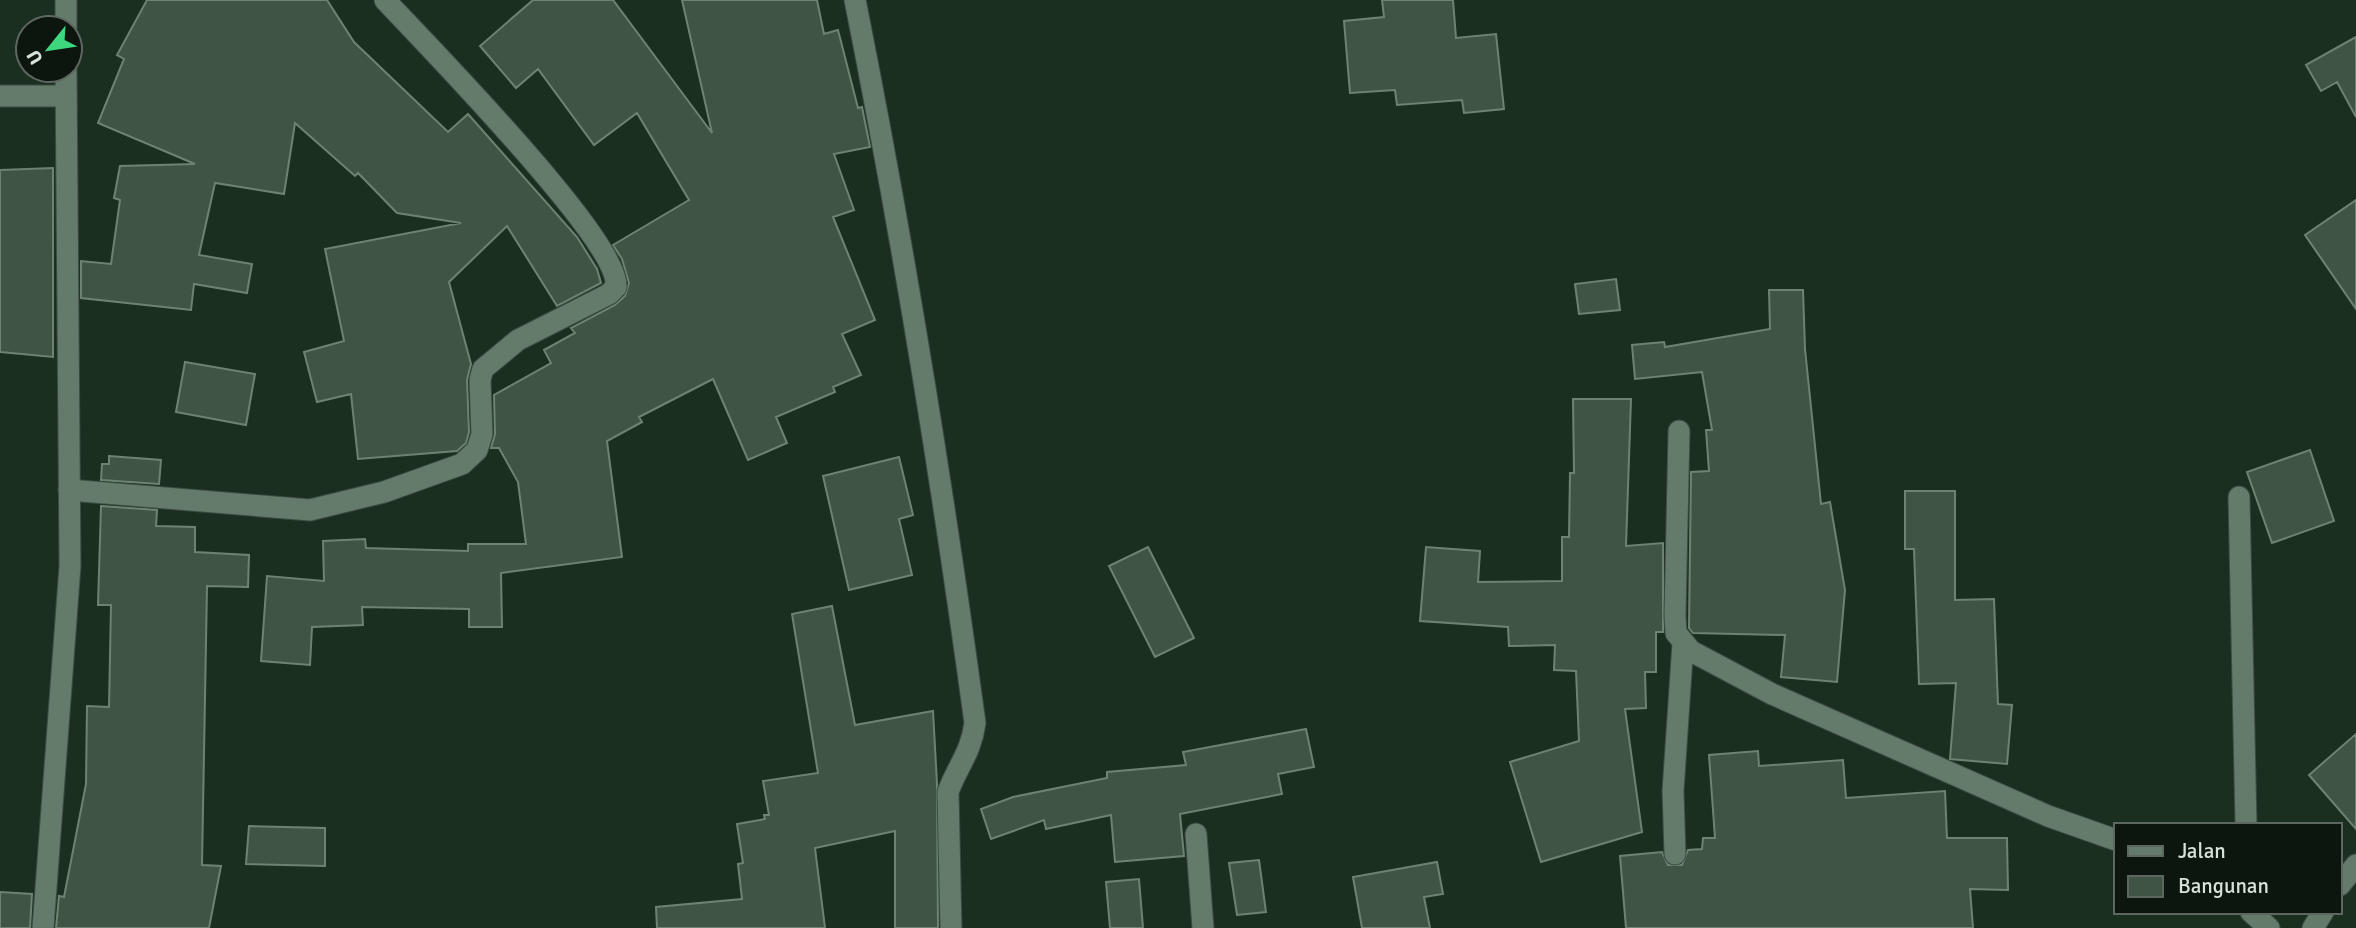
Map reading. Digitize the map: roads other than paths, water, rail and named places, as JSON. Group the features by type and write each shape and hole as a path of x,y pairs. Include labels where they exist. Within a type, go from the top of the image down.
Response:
{"street":[{"path":"69,490 310,510 384,492 462,464 477,450 482,434 480,380 483,369 518,340 609,294 616,287 614,270 578,216 479,100 385,0"},
{"path":"855,0 888,166 942,481 975,723 972,746 955,774 948,792 951,928"},
{"path":"43,928 70,566 66,84"},
{"path":"0,96 66,96"},
{"path":"1679,431 1675,616 1676,633 1691,651 1772,694 1870,738 2048,816 2114,839"},
{"path":"2239,497 2246,823"},
{"path":"1675,854 1673,791 1683,643"},
{"path":"1196,834 1203,928"},
{"path":"2342,882 2356,864"},
{"path":"2252,914 2269,928"}]}
